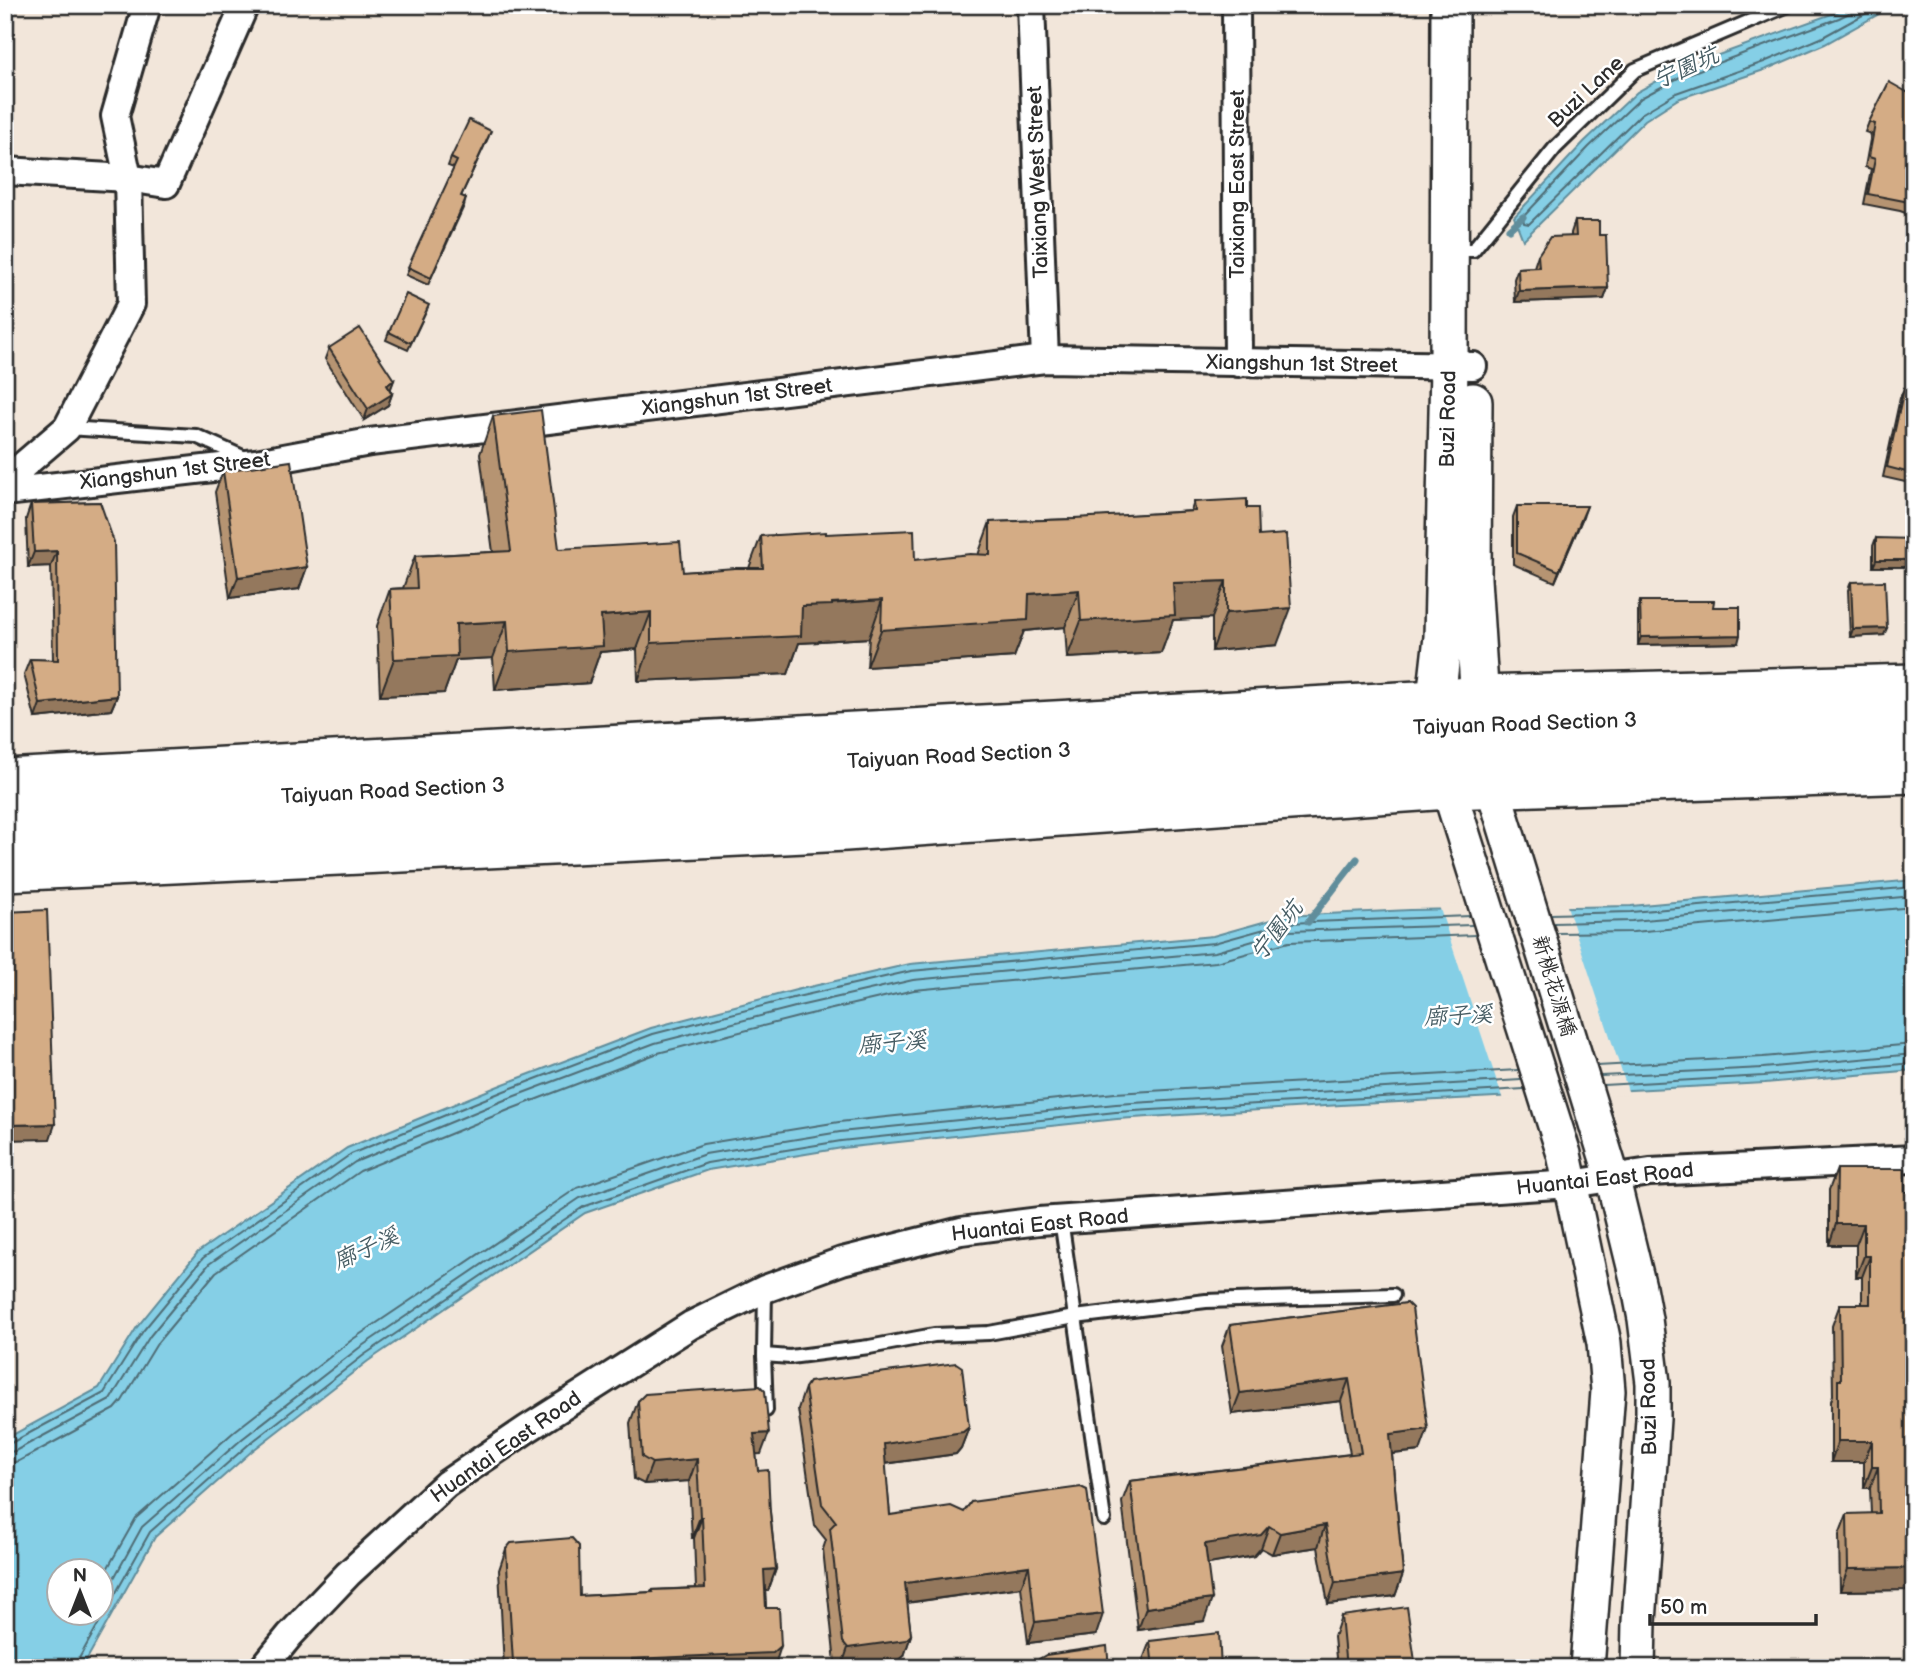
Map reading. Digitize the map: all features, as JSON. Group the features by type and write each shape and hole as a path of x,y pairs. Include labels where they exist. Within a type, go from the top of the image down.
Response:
{"main road":[{"name":"Buzi Road","path":"1450,5 1461,250 1461,366 1472,579 1488,757"},
{"name":"Buzi Road","path":"1461,250 1473,5"},
{"name":"Buzi Road","path":"1441,745 1444,637 1461,366"},
{"name":"Taiyuan Road Section 3","path":"1488,757 1914,682"},
{"name":"Taiyuan Road Section 3","path":"1488,757 1914,711"},
{"name":"Taiyuan Road Section 3","path":"5,811 1441,745 1488,757 1914,743"},
{"name":"Taiyuan Road Section 3","path":"5,837 780,802 1441,745"},
{"name":"Taiyuan Road Section 3","path":"5,872 846,832 1441,745"},
{"name":"Taiyuan Road Section 3","path":"5,778 1441,745 1488,757 1914,774"}],"street":[{"path":"5,481 67,428 131,304 128,178 115,116 147,5"},
{"path":"5,171 128,178 166,184 244,5"},
{"name":"Taixiang West Street","path":"1031,5 1045,359"},
{"name":"Taixiang East Street","path":"1236,5 1238,363"},
{"name":"Xiangshun 1st Street","path":"5,492 256,463 370,442 1045,359 1461,366"},
{"name":"Buzi Road","path":"1441,745 1461,828"},
{"name":"新桃花源橋","path":"1488,757 1609,1164"},
{"name":"新桃花源橋","path":"1461,828 1567,1169"},
{"name":"Huantai East Road","path":"263,1668 290,1635 348,1574 446,1484 691,1325 765,1289 842,1261 961,1231 999,1225 1609,1164 1650,1172 1914,1159"},
{"name":"Buzi Road","path":"1609,1164 1639,1287 1653,1383 1638,1668"},
{"name":"Buzi Road","path":"1567,1169 1604,1343 1608,1391 1587,1668"}],"lane":[{"name":"Buzi Lane","path":"1461,250 1555,148 1635,70 1788,5"},
{"path":"67,428 196,436 256,463"},
{"path":"1061,1219 1104,1519"},
{"path":"765,1289 767,1422"},
{"path":"764,1355 790,1357 870,1347 934,1335 989,1333 1075,1317 1206,1301 1393,1295"}],"water":[{"path":"1849,5 1895,5 1825,44 1767,69 1678,99 1645,120 1523,240 1514,217 1584,142 1637,92 1677,70 1837,12"},
{"name":"廍子溪","path":"1914,880 1914,1070 1765,1083 1117,1119 842,1148 708,1170 585,1213 368,1361 252,1451 155,1537 116,1607 116,1558 46,1558 46,1628 104,1628 82,1668 5,1668 5,1439 99,1388 137,1327 198,1252 347,1148 651,1028 796,990 910,964 1213,936 1285,916 1410,910 1631,906"}],"pier":[{"path":"1566,903 1629,1094 1503,1100 1439,906"}],"building":[{"path":"1889,82 1914,96 1914,205 1868,194 1875,159 1869,157 1875,124 1869,122"},
{"path":"469,120 491,131 461,196 466,198 431,278 408,267 457,161 451,158"},
{"path":"1575,221 1599,221 1599,235 1606,235 1608,288 1519,291 1518,268 1539,267 1538,255 1550,237 1576,236"},
{"path":"406,294 429,305 411,343 389,332"},
{"path":"360,328 394,380 387,385 392,394 368,409 329,348"},
{"path":"1904,388 1914,390 1914,474 1887,467"},
{"path":"541,410 559,549 680,542 683,572 763,568 761,536 914,530 915,560 970,554 990,555 990,522 1195,511 1194,502 1247,499 1247,508 1258,508 1259,536 1286,534 1291,608 1226,613 1226,581 1173,583 1175,615 1081,621 1079,590 1029,594 1028,620 881,630 882,600 802,606 801,636 651,643 651,612 601,616 603,646 509,652 507,621 456,624 457,656 394,659 390,589 417,588 415,556 511,551 493,416"},
{"path":"291,461 307,567 238,577 223,471"},
{"path":"100,502 114,542 117,696 40,704 30,659 58,660 57,551 34,552 31,504"},
{"path":"1517,506 1587,506 1559,571 1517,553"},
{"path":"1876,538 1914,539 1914,560 1876,560"},
{"path":"1885,581 1887,628 1853,629 1851,582"},
{"path":"1640,601 1714,601 1713,607 1740,607 1740,635 1641,637"},
{"path":"47,910 55,1124 5,1125 5,912"},
{"path":"1837,1169 1905,1169 1905,1192 1914,1192 1914,1362 1911,1362 1911,1404 1914,1404 1914,1568 1848,1569 1847,1514 1879,1513 1878,1467 1872,1467 1872,1441 1838,1441 1838,1380 1841,1380 1840,1304 1870,1304 1870,1256 1864,1256 1864,1224 1836,1224"},
{"path":"1407,1303 1412,1308 1428,1429 1390,1434 1403,1574 1335,1583 1325,1525 1280,1533 1269,1526 1261,1535 1205,1544 1212,1599 1146,1608 1130,1481 1361,1453 1349,1379 1240,1393 1230,1325"},
{"path":"956,1363 962,1367 969,1427 963,1432 884,1444 890,1515 951,1506 964,1512 971,1502 1081,1487 1087,1490 1103,1614 1035,1622 1029,1566 905,1583 911,1635 906,1640 848,1648 843,1642 830,1528 836,1522 822,1504 805,1388 809,1382"},
{"path":"760,1386 765,1391 769,1433 754,1434 758,1471 768,1470 776,1569 764,1570 766,1608 779,1608 781,1646 773,1653 632,1659 632,1662 553,1668 521,1668 513,1662 506,1549 511,1543 572,1538 579,1546 580,1596 705,1588 697,1459 652,1463 642,1457 638,1401 645,1394"},
{"path":"1407,1607 1416,1668 1346,1668 1341,1616"},
{"path":"1219,1633 1221,1668 1153,1668 1150,1641"},
{"path":"1107,1646 1109,1668 1041,1668 1039,1659 1046,1655"}],"waterway":[{"name":"宁園坑","path":"1509,229 1523,217"},
{"name":"宁園坑","path":"1308,922 1357,859"}]}
